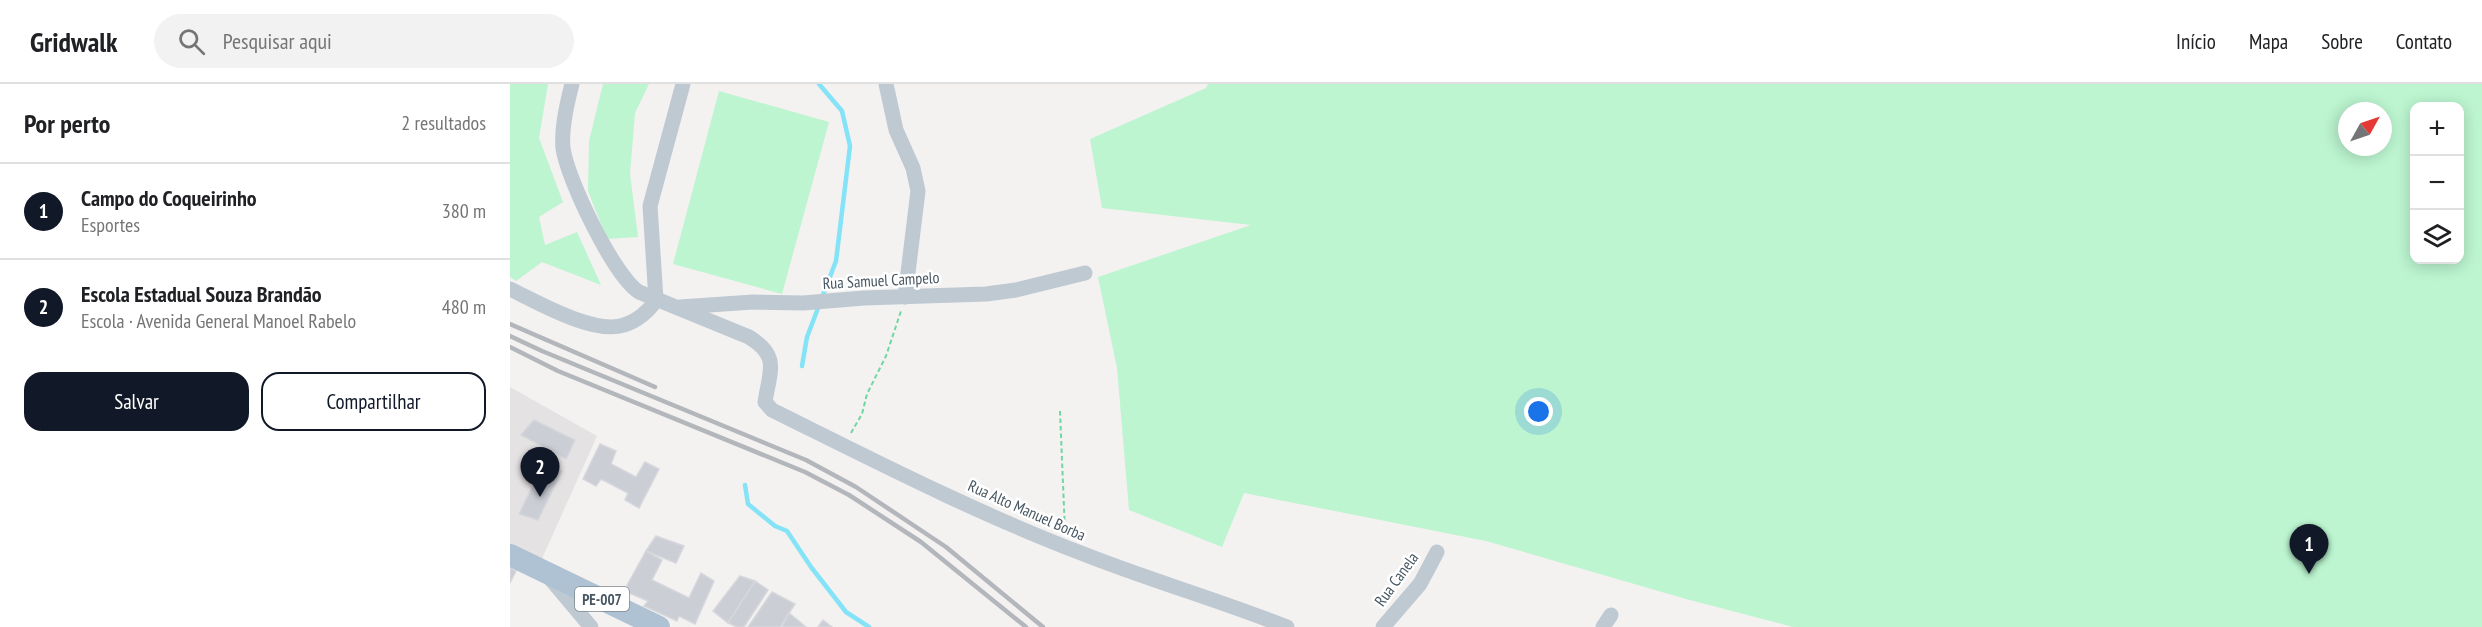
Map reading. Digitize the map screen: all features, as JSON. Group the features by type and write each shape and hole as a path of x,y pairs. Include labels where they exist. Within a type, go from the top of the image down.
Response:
{"main road":[{"name":"PE-007","path":"510,555 659,627"}],"street":[{"path":"572,84 563,147 573,181 603,242 627,281 639,292 676,308"},
{"path":"510,289 553,310 593,324 611,327 633,321 647,311 656,300 650,206 684,84"},
{"path":"886,84 896,130 913,168 918,191 905,297"},
{"name":"Rua Samuel Campelo","path":"676,308 753,302 802,303 986,294 1016,290 1085,273"},
{"name":"Rua Alto Manuel Borba","path":"676,308 749,337 763,345 771,360 765,402 772,410 977,508 1065,547 1287,627"},
{"name":"Rua Canela","path":"1383,627 1420,584 1437,552"},
{"path":"545,572 591,627"}],"path":[{"path":"844,445 862,414 867,394 886,356 905,297"},
{"path":"1060,411 1065,547"}],"shaded area":[{"path":"510,387 597,436 536,572 510,559"}],"green space":[{"path":"510,84 548,84 539,138 563,202 539,217 545,245 577,232 601,285 542,262 516,281 510,277"},
{"path":"603,84 649,84 635,113 630,174 638,237 607,239 588,191 589,141"},
{"path":"1208,84 2482,84 2482,627 1793,627 1686,599 1486,541 1244,493 1222,547 1129,510 1117,368 1098,277 1251,225 1102,208 1090,139 1206,88"},
{"path":"719,91 829,122 782,294 673,264"}],"building":[{"path":"534,420 575,440 566,459 521,435"},
{"path":"600,444 616,451 611,464 636,477 645,462 659,469 639,508 625,500 628,493 601,479 596,486 583,479"},
{"path":"543,464 562,471 538,520 519,514"},
{"path":"656,536 684,546 676,563 646,551"},
{"path":"646,551 662,560 652,580 689,598 701,573 714,581 695,624 679,616 677,621 644,606 648,601 624,591"},
{"path":"510,568 516,571 510,583"},
{"path":"740,576 755,581 728,623 713,611"},
{"path":"755,581 768,590 744,627 728,623"},
{"path":"772,592 795,604 780,627 748,627"},
{"path":"789,613 806,627 782,627"},
{"path":"823,620 832,627 818,627"}],"waterway":[{"path":"802,366 807,337 836,261 850,146 842,111 819,84"},
{"path":"745,485 748,504 775,526 787,531 846,612 869,627"}],"railway":[{"path":"510,324 655,387"},
{"path":"510,336 806,460 856,487 946,547 1043,627"},
{"path":"510,347 558,371 805,472 849,495 921,542 1026,627"}],"place":[{"name":"Escola Estadual Souza Brandão","path":"540,497"},
{"name":"Campo do Coqueirinho","path":"2309,574"}]}
